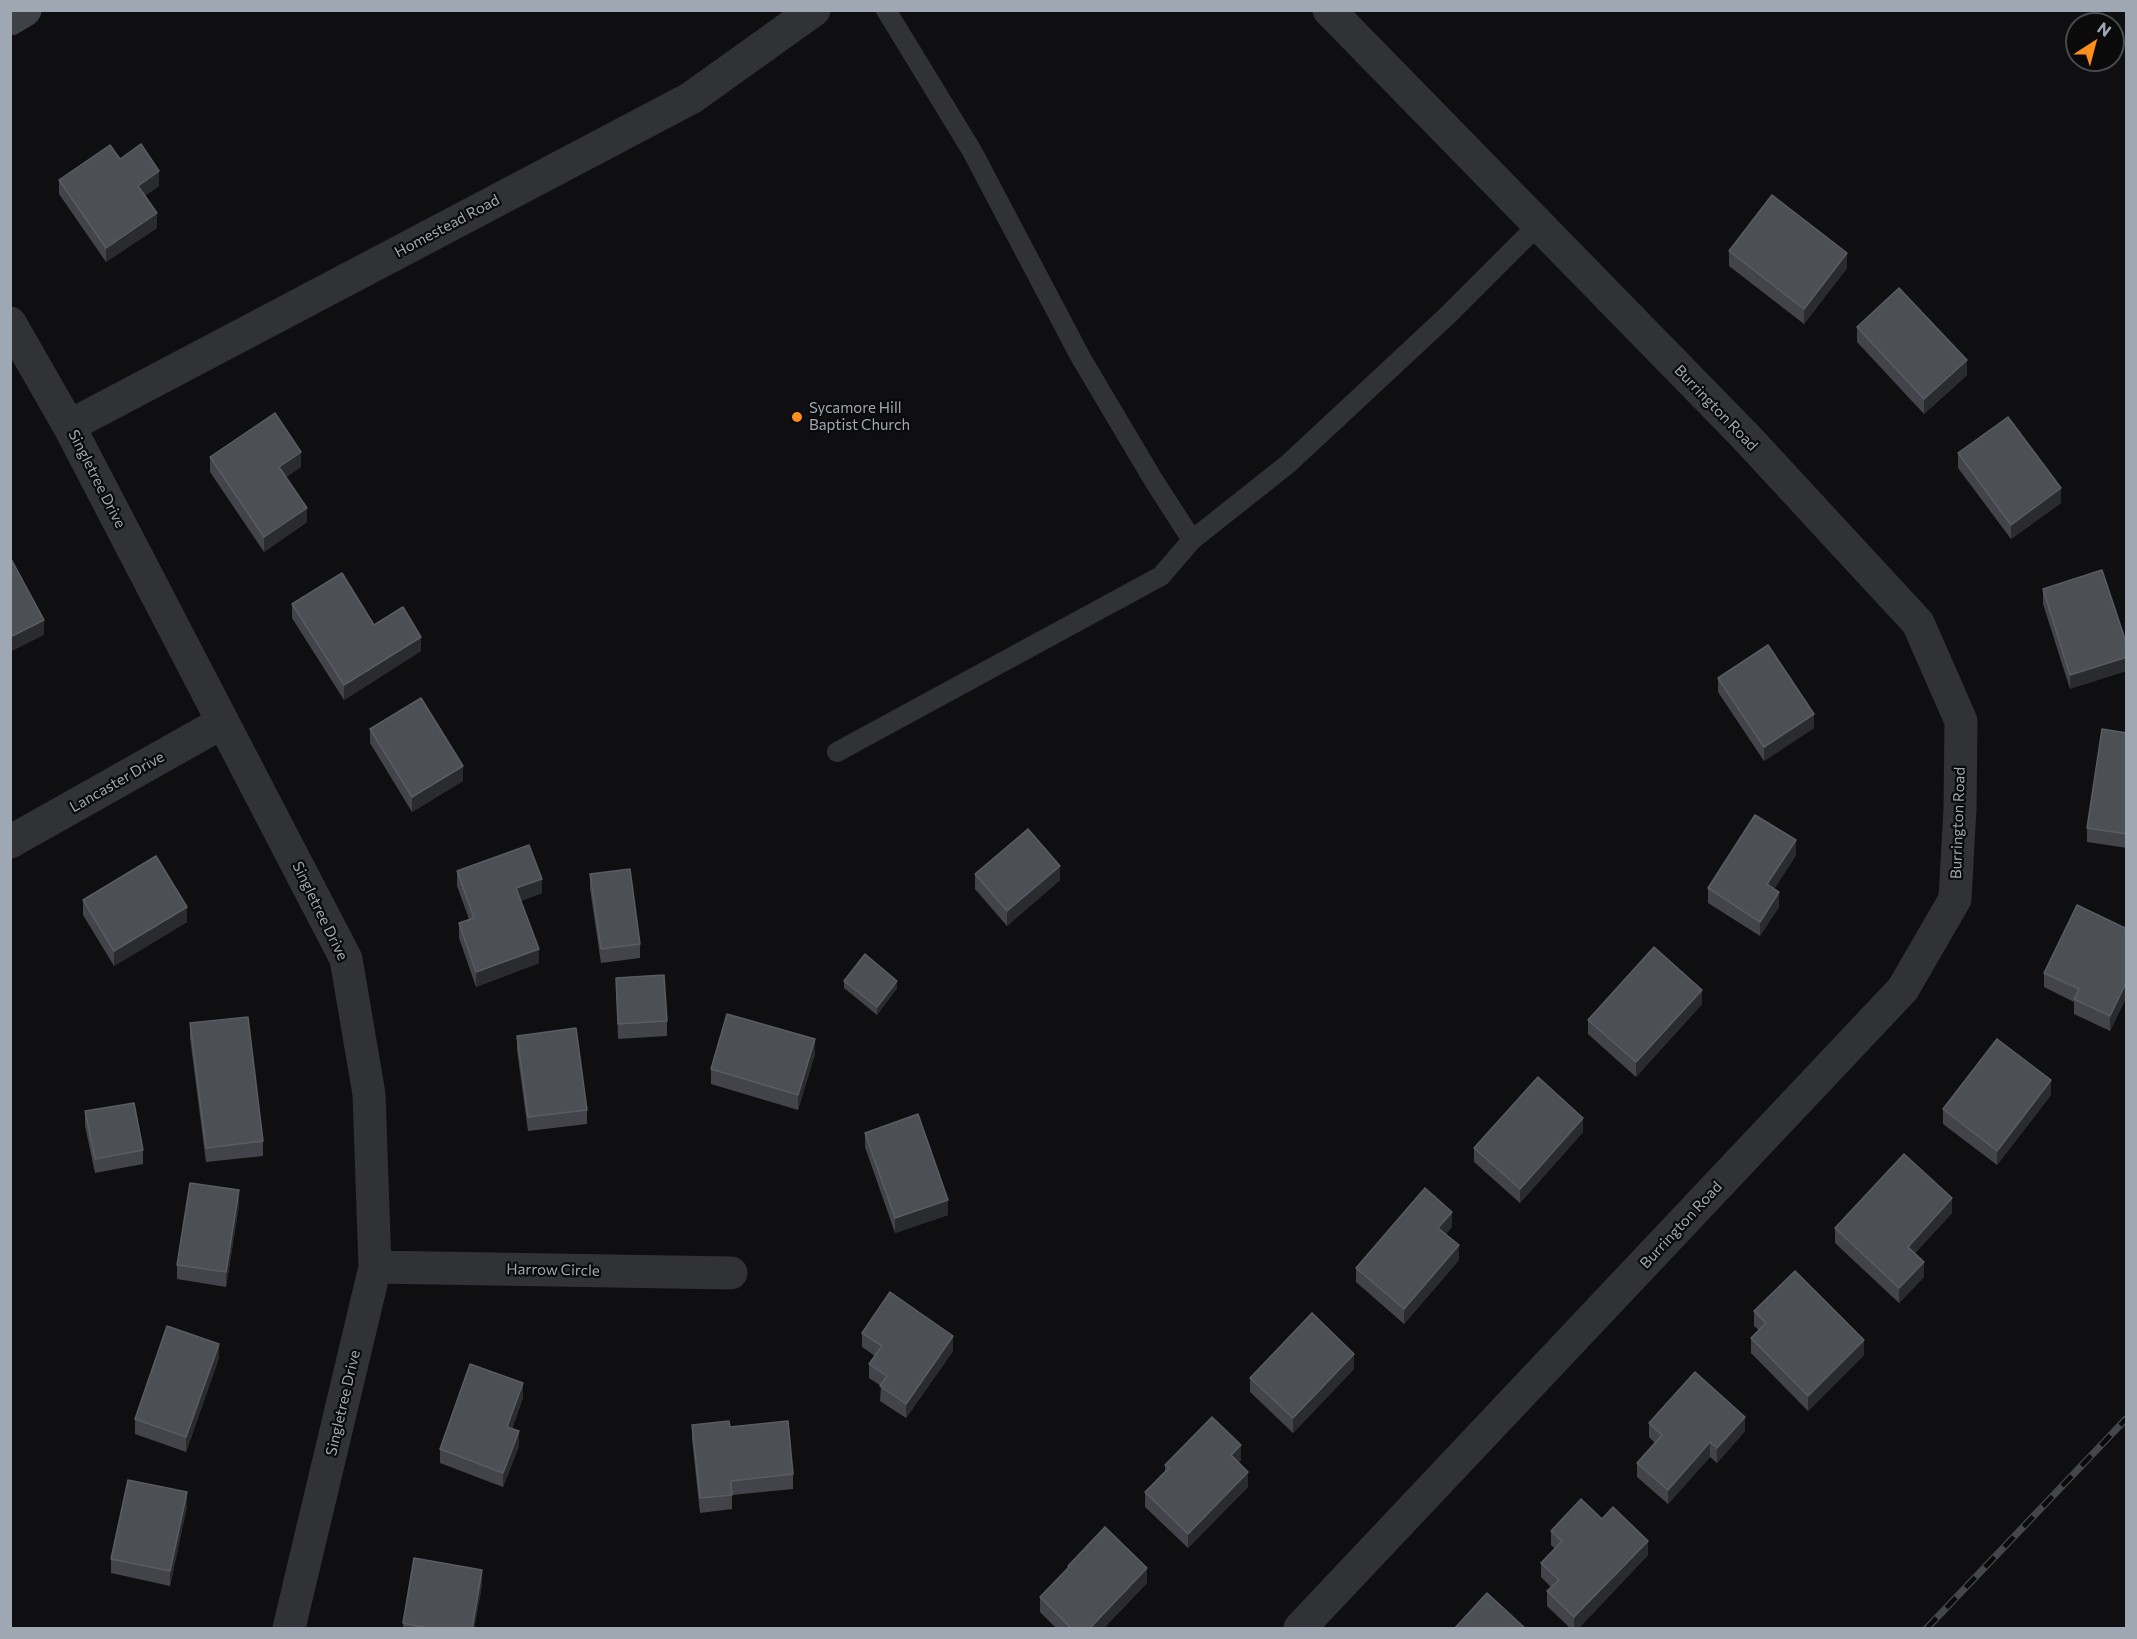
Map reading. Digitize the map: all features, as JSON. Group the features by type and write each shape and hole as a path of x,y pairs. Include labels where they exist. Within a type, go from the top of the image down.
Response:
{"main road":[{"path":"10,19 26,10"}],"street":[{"name":"Homestead Road","path":"69,426 691,98 814,10"},
{"name":"Burrington Road","path":"1300,1629 1903,989 1955,899 1960,808 1961,721 1918,623 1746,437 1329,10"},
{"name":"Singletree Drive","path":"10,323 69,426 346,959 369,1094 375,1267 289,1629"},
{"name":"Lancaster Drive","path":"10,842 223,722"},
{"name":"Harrow Circle","path":"375,1267 731,1273"}],"lane":[{"path":"886,10 972,151 1081,358 1154,482 1192,540"},
{"path":"837,752 1161,576 1192,540 1288,464 1448,315 1538,225"}],"building":[{"path":"141,144 159,171 138,186 157,213 106,248 59,180 110,145 120,159"},
{"path":"1772,195 1847,253 1804,309 1729,251"},
{"path":"1899,288 1967,360 1924,399 1857,327"},
{"path":"275,413 301,452 279,467 307,508 264,537 210,457"},
{"path":"2008,417 2061,488 2011,525 1958,453"},
{"path":"10,557 44,620 10,637"},
{"path":"2102,570 2127,645 2127,657 2070,675 2043,589"},
{"path":"342,573 374,625 403,607 421,637 344,685 292,604"},
{"path":"1768,645 1814,714 1764,747 1718,678"},
{"path":"421,698 463,766 412,797 370,729"},
{"path":"2102,729 2127,733 2127,834 2087,828"},
{"path":"1755,815 1796,840 1767,884 1779,892 1760,922 1708,888"},
{"path":"1028,829 1060,866 1007,911 975,874"},
{"path":"529,845 542,879 516,888 539,949 476,972 459,923 474,918 457,871"},
{"path":"156,856 187,907 114,951 83,900"},
{"path":"630,869 640,944 601,949 590,874"},
{"path":"2077,905 2127,929 2127,981 2110,1016 2074,999 2079,989 2044,973"},
{"path":"1654,947 1702,990 1636,1062 1588,1020"},
{"path":"865,954 897,981 877,1007 844,981"},
{"path":"664,975 667,1021 618,1024 616,978"},
{"path":"727,1014 815,1039 798,1095 711,1069"},
{"path":"248,1017 263,1141 206,1148 190,1023"},
{"path":"576,1028 587,1110 528,1117 517,1036"},
{"path":"1997,1039 2051,1080 1997,1151 1943,1109"},
{"path":"1538,1077 1583,1118 1520,1189 1474,1148"},
{"path":"134,1103 143,1150 95,1159 85,1111"},
{"path":"918,1114 948,1200 895,1218 865,1133"},
{"path":"1904,1154 1952,1198 1908,1247 1924,1262 1899,1288 1835,1228"},
{"path":"190,1183 239,1190 226,1272 177,1265"},
{"path":"1425,1188 1452,1212 1438,1228 1459,1245 1404,1309 1356,1268"},
{"path":"1795,1271 1864,1340 1808,1396 1751,1338 1766,1323 1754,1311"},
{"path":"890,1292 953,1336 906,1404 880,1386 887,1376 869,1364 882,1346 862,1333"},
{"path":"1312,1313 1354,1354 1293,1418 1250,1378"},
{"path":"167,1326 219,1344 186,1437 135,1419"},
{"path":"470,1364 523,1383 507,1427 519,1431 503,1473 440,1449"},
{"path":"1695,1372 1745,1417 1717,1448 1710,1442 1668,1490 1637,1463 1662,1435 1649,1423"},
{"path":"1212,1417 1241,1445 1231,1455 1248,1472 1188,1534 1145,1492 1169,1468 1165,1465"},
{"path":"729,1421 730,1427 788,1421 793,1474 731,1481 732,1495 700,1498 692,1425"},
{"path":"128,1480 187,1492 170,1571 111,1559"},
{"path":"1581,1499 1602,1519 1613,1507 1648,1541 1574,1617 1547,1591 1559,1580 1541,1563 1562,1541 1551,1531"},
{"path":"1105,1527 1147,1568 1089,1629 1072,1629 1040,1597"},
{"path":"414,1558 482,1570 472,1629 432,1629 403,1623"},
{"path":"1487,1593 1526,1629 1454,1629"}],"railway":[{"path":"1927,1628 2126,1419"}],"place":[{"name":"Sycamore Hill Baptist Church","path":"797,417"}]}
